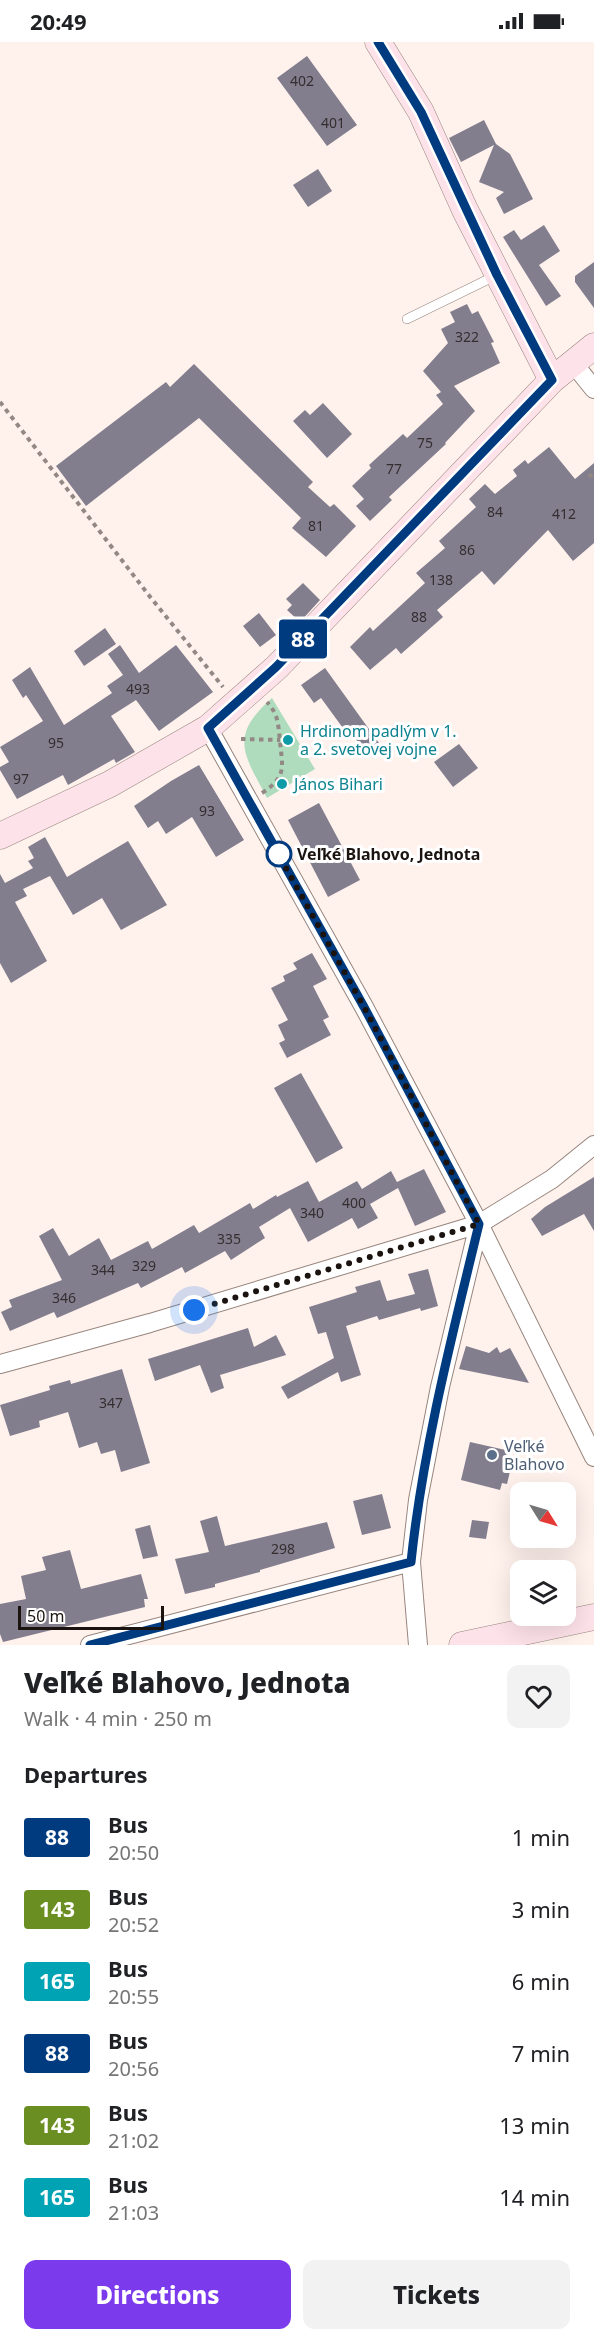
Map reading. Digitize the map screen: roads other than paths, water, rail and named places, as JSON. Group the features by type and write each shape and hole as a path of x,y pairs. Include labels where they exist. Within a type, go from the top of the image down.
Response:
{"street":[{"path":"378,42 421,112 497,275 552,380"},
{"path":"0,836 110,784 208,728 276,667 552,380 594,346"},
{"path":"573,363 594,389"},
{"path":"208,728 364,1007 479,1224 594,1457"},
{"path":"0,1364 150,1323 479,1224 552,1179 594,1145"},
{"path":"418,1645 411,1562 418,1500 440,1387 479,1224"},
{"path":"90,1645 411,1562"},
{"path":"462,1645 594,1617"}],"lane":[{"path":"407,319 497,275"}],"place":[{"name":"Hrdinom padlým v 1. a 2. svetovej vojne","path":"288,740"},
{"name":"János Bihari","path":"282,784"},
{"name":"Veľké Blahovo, Jednota","path":"279,854"},
{"name":"Veľké Blahovo","path":"492,1455"}]}
